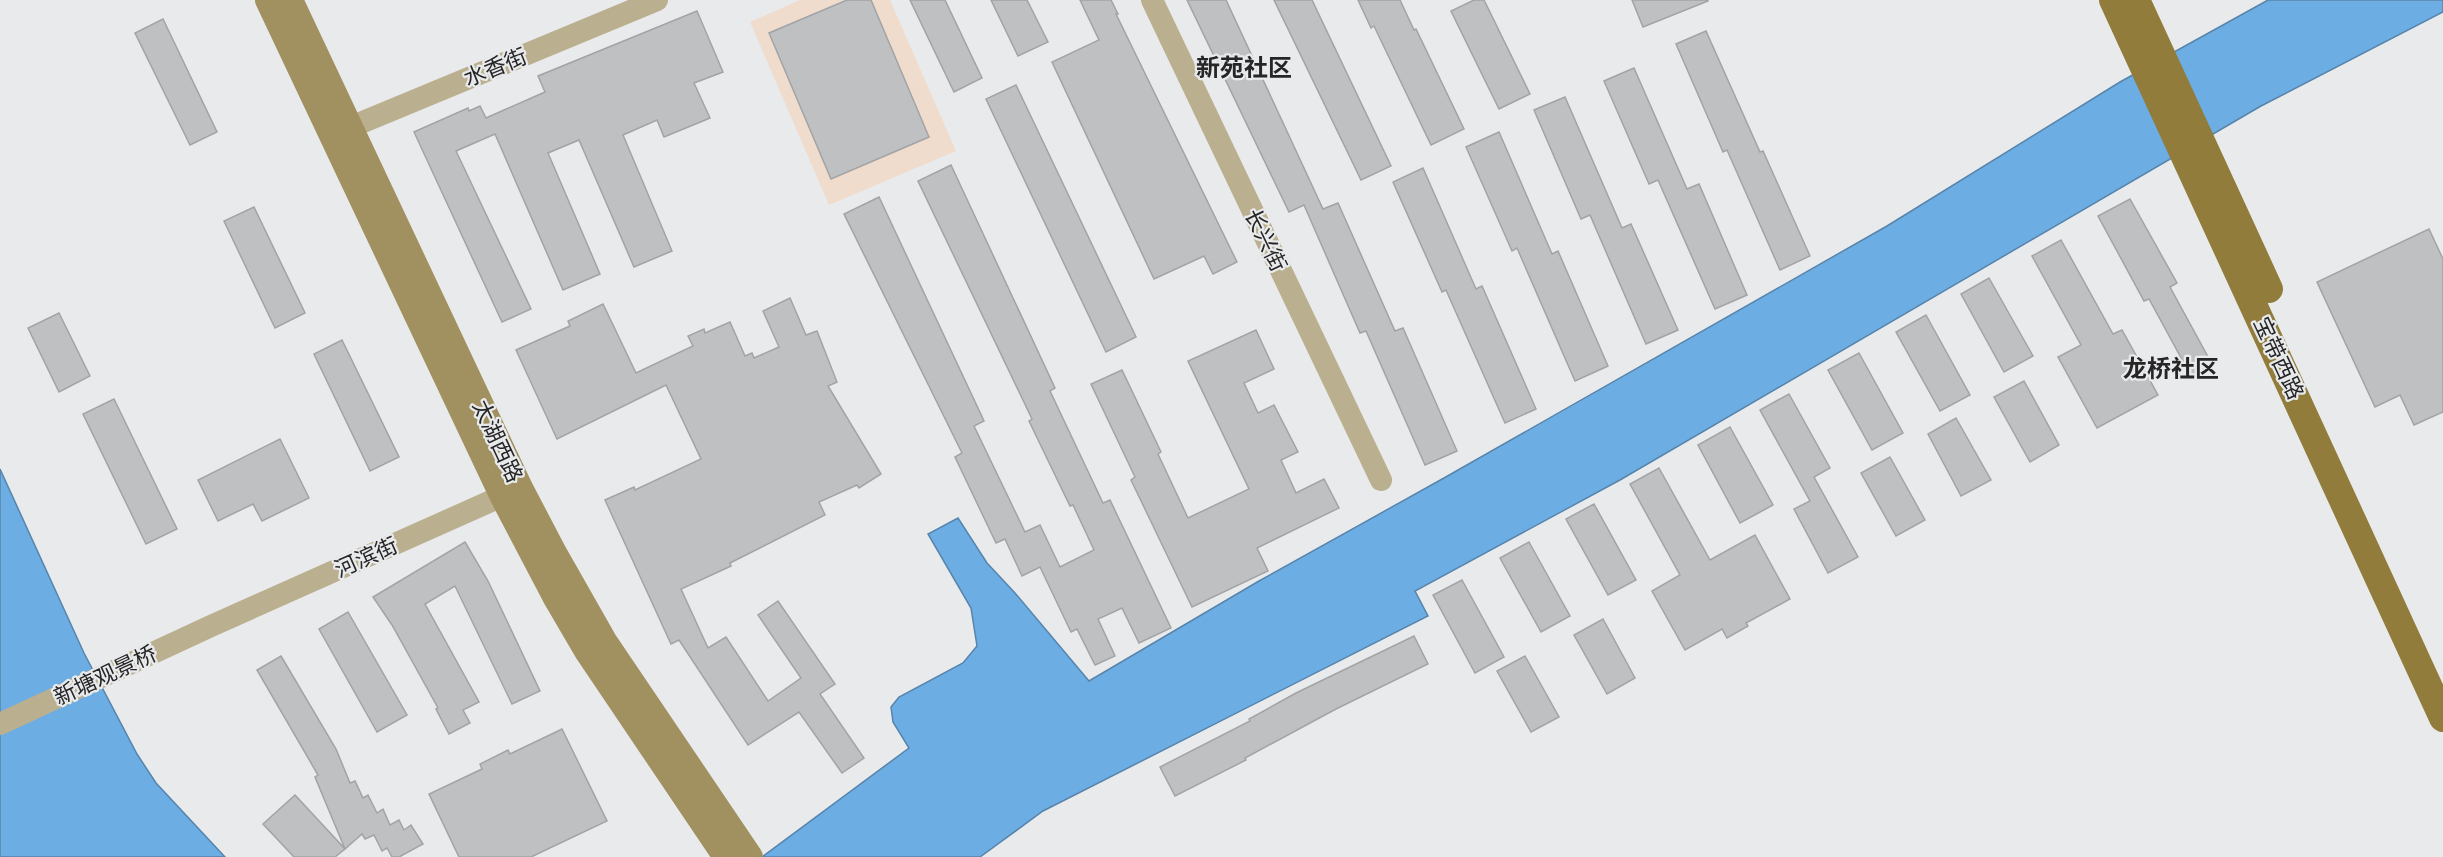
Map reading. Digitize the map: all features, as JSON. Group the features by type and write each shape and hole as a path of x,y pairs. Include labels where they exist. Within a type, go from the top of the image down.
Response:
{"main road":[{"name":"太湖西路","path":"268,0 341,130"},
{"name":"太湖西路","path":"290,0 341,130 512,493 541,572 587,651 726,857"},
{"name":"宝带西路","path":"2113,0 2149,54 2196,157 2443,670"},
{"name":"宝带西路","path":"2136,0 2149,54"},
{"name":"宝带西路","path":"2196,157 2252,300 2443,718"},
{"name":"太湖西路","path":"512,493 559,562 604,641 750,857"}],"street":[{"name":"水香街","path":"341,130 657,0"},
{"name":"长兴街","path":"1152,0 1381,480"},
{"name":"河滨街","path":"211,626 512,493"},
{"name":"新塘观景桥","path":"0,724 211,626"}],"shaded area":[{"path":"800,0 890,0 956,151 829,205 750,22"}],"water":[{"path":"2268,0 2443,0 2443,12 2261,106 1620,480 1415,591 1428,616 1043,811 980,857 762,857 909,748 893,722 891,707 899,697 963,663 977,646 971,608 928,534 958,518 987,563 1089,681 1259,581 1887,226 2120,82"},
{"path":"0,469 84,653 137,754 156,783 225,857 0,857"}],"building":[{"path":"847,0 871,0 929,137 831,179 769,33"},
{"path":"910,0 945,0 982,78 954,92"},
{"path":"991,0 1027,0 1048,42 1018,56"},
{"path":"1080,0 1111,0 1237,262 1213,274 1204,256 1154,279 1052,62 1099,40"},
{"path":"1187,0 1226,0 1323,209 1338,203 1395,331 1403,328 1457,451 1425,465 1366,331 1360,333 1304,205 1289,212"},
{"path":"1274,0 1312,0 1391,166 1361,180"},
{"path":"1358,0 1400,0 1464,129 1431,145 1374,26 1371,28"},
{"path":"1474,0 1484,0 1530,94 1499,109 1451,11"},
{"path":"1632,0 1708,0 1708,1 1643,27"},
{"path":"697,11 723,72 694,83 710,118 664,137 657,120 623,135 672,251 634,267 579,140 548,153 600,274 563,290 495,134 456,151 531,309 502,322 414,132 468,108 469,111 480,106 486,118 545,92 538,76"},
{"path":"163,19 217,132 190,145 135,33"},
{"path":"1706,31 1810,256 1780,270 1727,150 1723,152 1676,44"},
{"path":"1634,68 1687,189 1699,184 1747,295 1715,309 1658,180 1649,184 1604,81"},
{"path":"1016,85 1136,337 1106,352 986,99"},
{"path":"1565,97 1622,228 1631,224 1678,330 1646,344 1590,215 1581,219 1534,110"},
{"path":"1499,132 1552,254 1558,251 1608,366 1575,381 1517,248 1512,251 1466,147"},
{"path":"951,165 1055,388 1050,391 1103,503 1110,500 1171,628 1139,643 1122,608 1098,619 1115,656 1095,665 1077,629 1071,632 1040,567 1022,576 1005,539 996,543 955,457 962,453 844,214 879,197 984,421 974,426 1025,532 1040,525 1060,567 1094,550 1029,421 1032,419 918,181"},
{"path":"1423,168 1476,289 1482,286 1536,409 1505,423 1446,290 1442,292 1393,182"},
{"path":"2130,199 2177,283 2170,287 2213,366 2192,378 2149,299 2144,301 2098,216"},
{"path":"254,207 305,313 275,328 224,221"},
{"path":"2429,229 2443,259 2443,412 2414,425 2400,395 2375,407 2317,282"},
{"path":"2061,240 2113,334 2122,330 2158,395 2097,428 2058,357 2081,345 2032,256"},
{"path":"1989,278 2033,356 2004,372 1961,294"},
{"path":"790,298 806,335 817,331 837,382 828,386 881,474 859,488 857,485 819,502 825,515 730,563 731,566 681,589 708,648 726,637 768,701 801,678 758,615 778,601 835,684 820,694 864,758 842,773 799,712 748,745 679,640 671,644 605,500 634,487 635,490 701,459 666,385 557,439 516,350 570,326 568,321 603,304 636,373 693,346 688,336 704,329 705,333 730,322 745,356 752,353 754,358 779,347 763,311"},
{"path":"59,313 90,376 59,392 28,328"},
{"path":"1926,315 1970,395 1940,411 1896,332"},
{"path":"1256,330 1274,369 1244,383 1258,413 1274,405 1298,452 1281,460 1296,493 1324,479 1339,508 1257,548 1268,571 1192,607 1131,480 1135,477 1091,384 1122,370 1161,452 1158,454 1188,518 1249,489 1188,361"},
{"path":"342,340 399,457 370,471 314,354"},
{"path":"1859,353 1903,433 1872,450 1828,370"},
{"path":"2024,381 2059,445 2030,462 1994,397"},
{"path":"1789,394 1830,468 1814,477 1858,557 1828,573 1794,509 1810,501 1760,410"},
{"path":"114,399 177,529 146,544 83,414"},
{"path":"1956,418 1991,480 1961,496 1928,434"},
{"path":"1730,427 1773,505 1740,523 1698,445"},
{"path":"280,439 309,498 262,521 253,504 218,521 198,480"},
{"path":"1890,457 1925,520 1896,536 1861,473"},
{"path":"1659,468 1710,560 1755,535 1790,599 1746,623 1748,626 1727,638 1722,629 1685,650 1652,591 1680,575 1630,484"},
{"path":"1594,504 1636,580 1608,595 1566,519"},
{"path":"465,542 488,581 540,691 512,704 455,586 425,604 479,702 463,710 470,723 449,734 436,709 438,708 392,625 373,597"},
{"path":"1529,542 1570,616 1541,632 1500,558"},
{"path":"1462,580 1504,657 1475,673 1433,595"},
{"path":"348,612 407,715 377,732 319,629"},
{"path":"1603,619 1635,678 1607,694 1574,635"},
{"path":"1414,636 1428,664 1336,709 1245,758 1246,760 1175,796 1160,767 1250,721 1249,719 1296,693"},
{"path":"281,656 336,749 350,783 355,781 363,798 368,795 377,813 383,809 390,825 399,820 404,830 411,825 423,844 399,857 392,857 387,848 382,851 374,835 365,839 362,834 345,849 315,777 318,775 257,670"},
{"path":"1525,656 1559,717 1531,732 1497,671"},
{"path":"562,729 607,821 531,857 459,857 429,794 482,769 480,764 508,750 510,754"},
{"path":"295,795 345,849 335,857 294,857 263,824"}],"district":[{"name":"新苑社区","path":"1244,68"},
{"name":"龙桥社区","path":"2171,369"}]}
